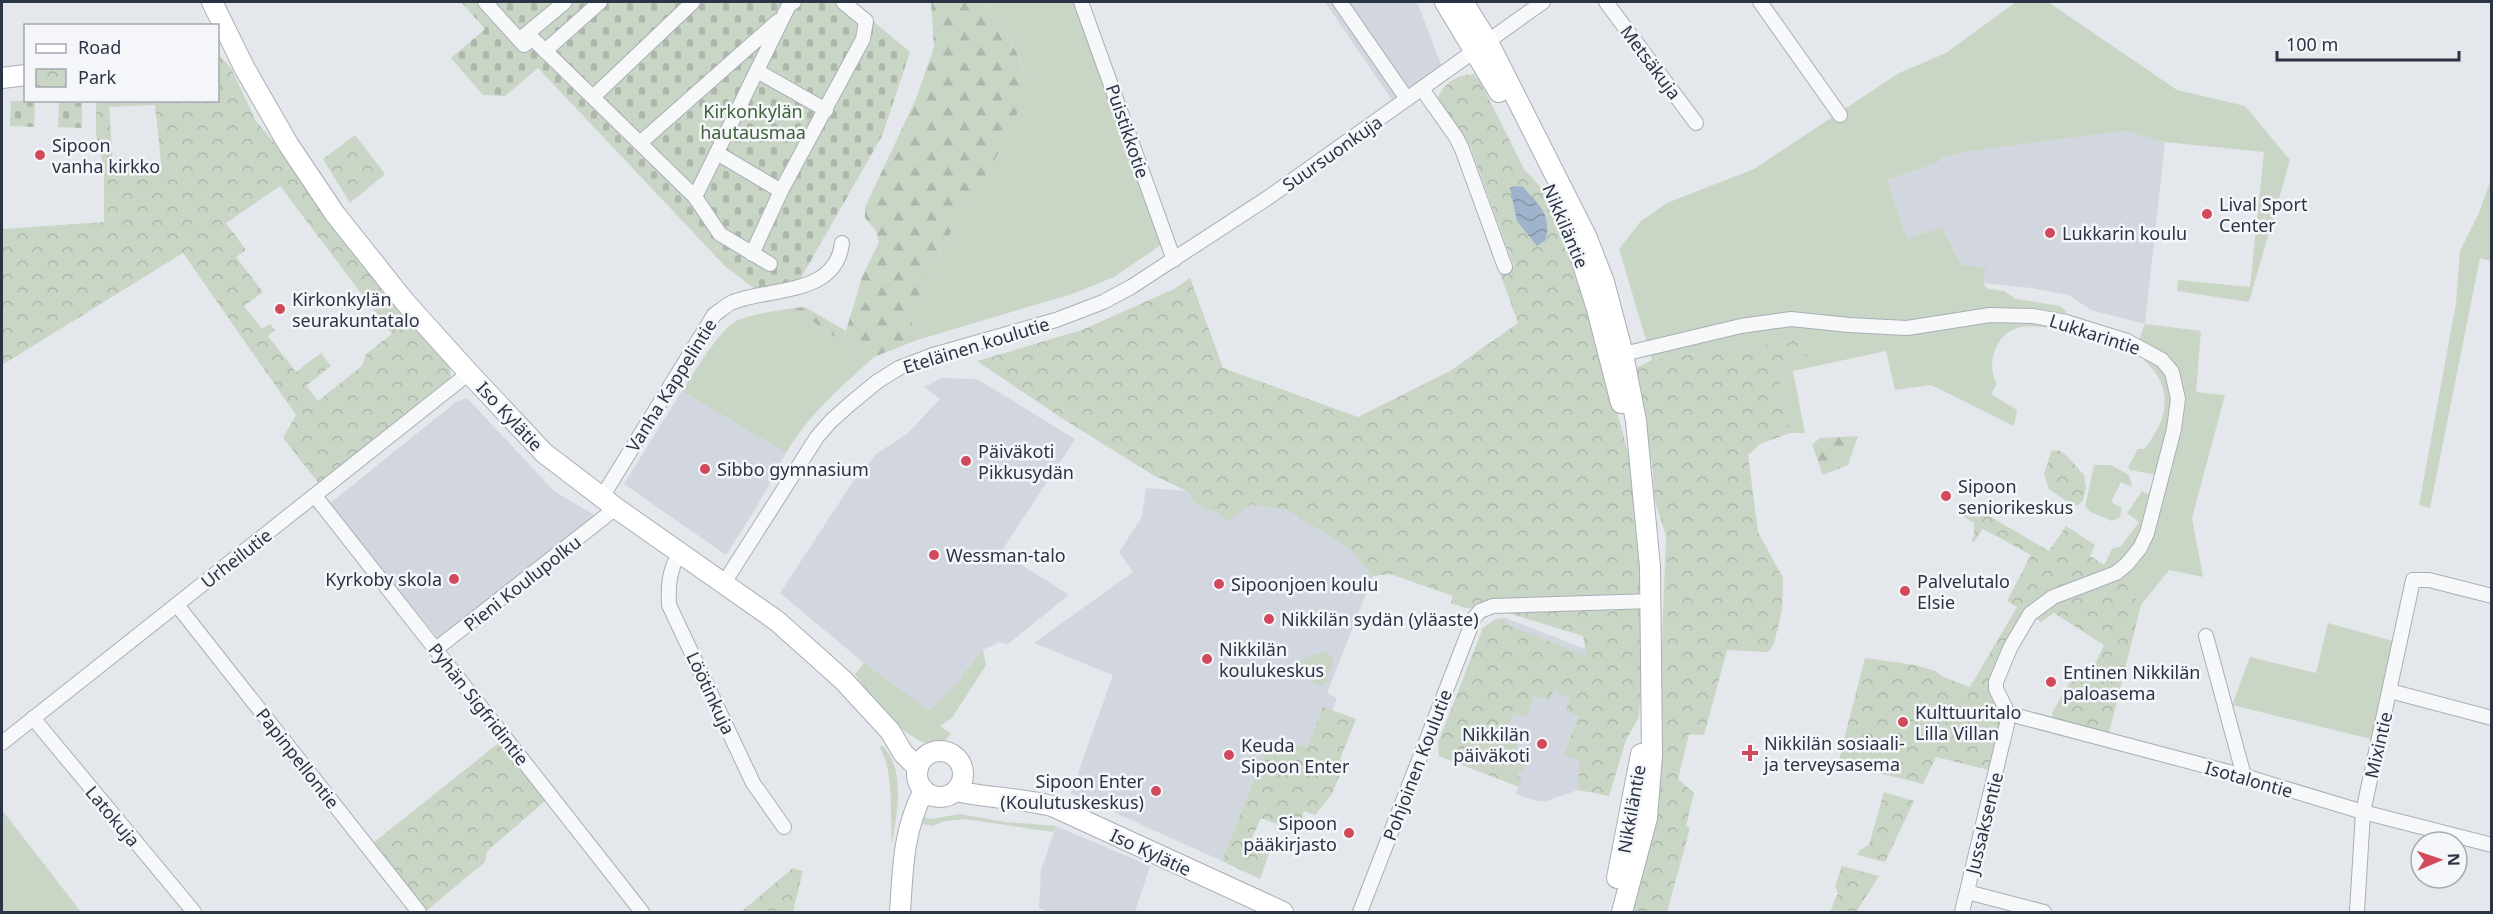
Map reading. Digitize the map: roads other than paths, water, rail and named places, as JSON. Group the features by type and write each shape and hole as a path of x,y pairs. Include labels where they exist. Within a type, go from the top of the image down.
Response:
{"street":[{"path":"485,2 524,45"},
{"path":"524,45 524,36 565,2"},
{"path":"545,51 600,2"},
{"path":"593,97 693,2"},
{"path":"640,143 784,15 794,2"},
{"path":"752,254 863,35 866,21 843,2"},
{"name":"Puistikkotie","path":"1081,2 1174,260"},
{"path":"1341,2 1407,99"},
{"name":"Nikkiläntie","path":"1445,2 1482,46"},
{"name":"Nikkiläntie","path":"1463,2 1562,211 1582,260 1616,356 1640,469 1652,601 1652,755 1647,818 1622,912"},
{"name":"Suursuonkuja","path":"1174,260 1269,197 1543,2"},
{"name":"Metsäkuja","path":"1605,2 1696,123"},
{"path":"1760,2 1840,115"},
{"name":"Iso Kylätie","path":"219,11 245,69 288,144 335,214 405,302 469,373 543,453 608,507 680,553 777,621 843,680 890,731 903,753 918,768"},
{"path":"695,197 784,15"},
{"path":"524,45 534,39 695,197 720,234 770,264"},
{"path":"757,71 826,110"},
{"path":"2,78 24,75"},
{"path":"1422,89 1462,149 1505,267"},
{"path":"717,153 782,191"},
{"name":"Vanha Kappelintie","path":"608,507 714,315 730,303 808,285 825,277 840,258 842,243"},
{"name":"Eteläinen koulutie","path":"724,583 817,437 831,421 878,381 915,361 1056,320 1102,302 1174,260"},
{"name":"Lukkarintie","path":"1616,356 1773,321 1804,319 1849,325 1907,328 1990,315 2033,316 2066,322 2146,350 2162,360 2172,372 2176,384 2178,406 2147,533 2140,548 2116,573 2041,604"},
{"name":"Urheilutie","path":"2,742 469,373"},
{"name":"Pyhän Sigfridintie","path":"315,496 642,912"},
{"name":"Pieni Koulupolku","path":"436,649 608,507"},
{"name":"Löötinkuja","path":"680,553 671,570 669,605 753,783 784,827"},
{"name":"Mixintie","path":"2357,912 2363,812 2414,580 2430,580 2492,596"},
{"name":"Pohjoinen Koulutie","path":"1360,912 1474,618 1480,611 1493,606 1652,601"},
{"name":"Jussaksentie","path":"1962,912 2007,724 2006,713 1996,689 1996,682 2024,622 2041,604"},
{"name":"Papinpellontie","path":"177,605 419,912"},
{"path":"2206,636 2244,777"},
{"path":"2390,691 2492,718"},
{"name":"Nikkiläntie","path":"1609,912 1623,855 1651,705"},
{"name":"Isotalontie","path":"2006,713 2244,777 2363,812 2492,844"},
{"name":"Latokuja","path":"33,718 194,912"},
{"name":"Iso Kylätie","path":"890,731 932,753"},
{"path":"943,751 952,755 957,759 962,770 960,784 956,791 942,797 931,795 924,790 918,780 918,768 921,762 932,753 943,751"},
{"name":"Iso Kylätie","path":"962,770 980,782 1017,798"},
{"path":"900,912 905,843 909,826 924,790"},
{"name":"Iso Kylätie","path":"956,791 1017,798 1052,806 1276,911"},
{"path":"1967,892 2044,912"}],"water":[{"path":"1523,187 1543,211 1547,223 1546,240 1537,246 1517,221 1510,188"}],"place":[{"name":"Sipoon vanha kirkko","path":"40,155"},
{"name":"Lival Sport Center","path":"2207,214"},
{"name":"Lukkarin koulu","path":"2050,233"},
{"name":"Kirkonkylän seurakuntatalo","path":"280,309"},
{"name":"Päiväkoti Pikkusydän","path":"966,461"},
{"name":"Sibbo gymnasium","path":"705,469"},
{"name":"Sipoon seniorikeskus","path":"1946,496"},
{"name":"Wessman-talo","path":"934,555"},
{"name":"Kyrkoby skola","path":"454,579"},
{"name":"Sipoonjoen koulu","path":"1219,584"},
{"name":"Palvelutalo Elsie","path":"1905,591"},
{"name":"Nikkilän sydän (yläaste)","path":"1269,619"},
{"name":"Nikkilän koulukeskus","path":"1207,659"},
{"name":"Entinen Nikkilän paloasema","path":"2051,682"},
{"name":"Kulttuuritalo Lilla Villan","path":"1903,722"},
{"name":"Nikkilän päiväkoti","path":"1542,744"},
{"name":"Nikkilän sosiaali- ja terveysasema","path":"1750,753"},
{"name":"Keuda Sipoon Enter","path":"1229,755"},
{"name":"Sipoon Enter (Koulutuskeskus)","path":"1156,791"},
{"name":"Sipoon pääkirjasto","path":"1349,833"}],"park label":[{"name":"Kirkonkylän hautausmaa","path":"753,121"}]}
